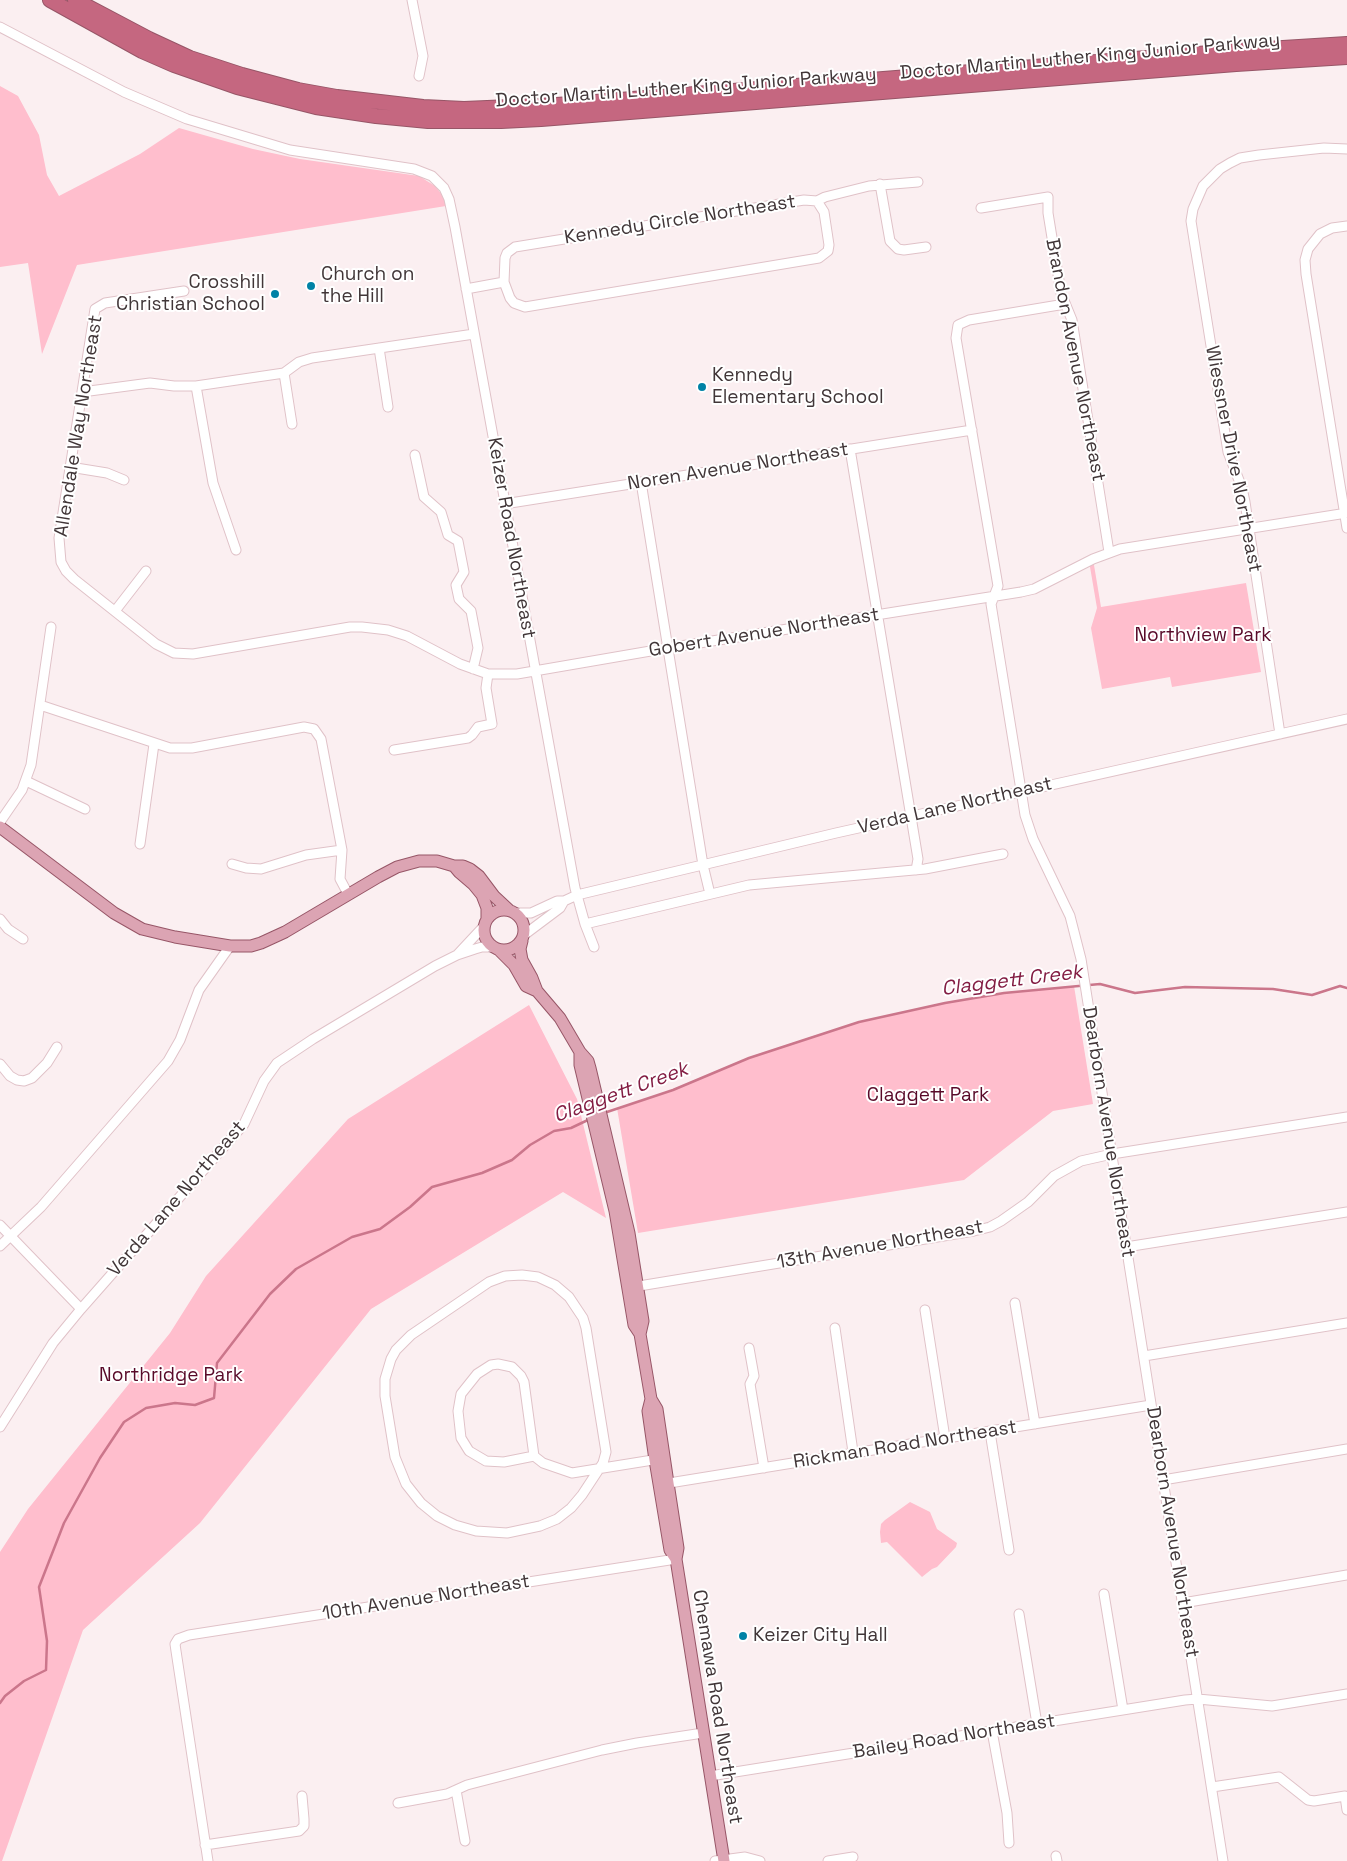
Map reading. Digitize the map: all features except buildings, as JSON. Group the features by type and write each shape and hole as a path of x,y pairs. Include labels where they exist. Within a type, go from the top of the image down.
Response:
{"highway":[{"name":"Doctor Martin Luther King Junior Parkway","path":"50,0 142,51 174,65 236,87 316,107 428,121 501,121 577,117 1246,63 1347,58"},
{"name":"Doctor Martin Luther King Junior Parkway","path":"75,0 190,58 242,75 298,90 337,97 423,107 472,108 558,105 1235,50 1347,44"}],"main road":[{"path":"0,827 114,913 132,924 175,937 230,946 251,946 271,939 397,867 414,862 437,861 454,866 463,866 479,876 494,896 523,922 523,938 512,949 496,949 486,938 487,908 482,895 454,866"},
{"path":"486,922 496,911 512,911"},
{"name":"Chemawa Road Northeast","path":"523,938 520,949 522,960 537,991 560,1018 580,1052 588,1061 589,1081 627,1221 633,1287 634,1325 640,1334 651,1400 657,1409 660,1459 678,1548 676,1559 710,1776 721,1861"},
{"name":"Chemawa Road Northeast","path":"496,949 514,965 526,986 537,991"}],"street":[{"path":"412,0 423,56 419,76"},
{"name":"Keizer Road Northeast","path":"0,27 116,88 187,120 290,150 414,169 432,176 440,183 451,208 577,896 594,947"},
{"name":"Wiessner Drive Northeast","path":"1280,734 1242,488 1228,452 1191,221 1193,209 1203,186 1220,169 1240,158 1324,148 1347,149"},
{"path":"817,201 880,184 918,182"},
{"path":"880,184 888,235 894,246 904,250 926,247"},
{"name":"Brandon Avenue Northeast","path":"981,208 1048,198 1048,213 1061,293 1072,320 1109,552"},
{"name":"Kennedy Circle Northeast","path":"804,200 817,201 824,212 829,245 828,251 818,258 525,307 514,303 504,282 505,258 507,252 515,247 804,200"},
{"path":"1347,226 1332,228 1320,234 1312,242 1305,260 1347,528"},
{"path":"466,289 504,282"},
{"name":"Allendale Way Northeast","path":"184,290 105,303 95,309 60,538 61,562 66,571 156,644 167,651 182,655 350,627 362,627 388,630 407,636 488,674 505,675 535,672"},
{"name":"Dearborn Avenue Northeast","path":"1065,304 969,320 958,325 956,338 998,586 991,604 1028,827 1070,916 1081,960 1223,1861"},
{"path":"82,392 150,383 196,386 284,373 298,362 312,358 474,334"},
{"path":"379,348 388,408"},
{"path":"284,373 292,424"},
{"path":"196,386 212,483 236,550"},
{"name":"Noren Avenue Northeast","path":"504,504 972,430"},
{"path":"850,449 918,859 916,870"},
{"path":"415,455 424,497 441,512 448,535 458,541 464,572 456,584 457,592 461,603 471,611 478,648 473,668"},
{"path":"70,467 106,473 124,480"},
{"path":"641,482 703,865 710,894"},
{"name":"Gobert Avenue Northeast","path":"535,672 668,648 1034,589 1109,552 1346,513"},
{"path":"115,611 146,571"},
{"path":"0,822 17,799 26,782 31,764 51,627"},
{"path":"394,750 468,738 478,727 492,724 486,688 488,674"},
{"path":"40,705 170,748 192,748 304,727 314,729 321,739 342,850 340,879 348,894"},
{"name":"Verda Lane Northeast","path":"512,911 530,913 557,901 564,901 577,896 703,865 1021,790 1347,719"},
{"path":"140,844 154,744"},
{"path":"26,782 85,809"},
{"path":"232,864 246,868 261,869 306,855 342,850"},
{"path":"585,924 749,885 916,870 1003,854"},
{"name":"Verda Lane Northeast","path":"523,938 560,908 564,901"},
{"path":"0,919 8,929 23,940"},
{"name":"Verda Lane Northeast","path":"456,955 486,922"},
{"path":"0,1246 41,1207 168,1061 180,1040 199,990 230,946"},
{"name":"Verda Lane Northeast","path":"0,1427 38,1365 81,1309 244,1124 264,1081 277,1063 313,1039 456,955 482,947 496,949"},
{"path":"0,1064 10,1076 24,1081 32,1078 47,1063 57,1047"},
{"name":"13th Avenue Northeast","path":"633,1287 982,1229 1001,1221 1028,1202 1054,1176 1068,1166 1081,1161 1112,1154 1347,1117"},
{"path":"1126,1247 1347,1212"},
{"path":"0,1225 81,1309"},
{"path":"531,1276 547,1280 574,1303 586,1328 606,1452 599,1470 571,1508 557,1519 540,1526 507,1533 490,1533 466,1528 446,1520 429,1510 414,1496 397,1464 384,1389 388,1368 396,1350 410,1335 496,1278 531,1276"},
{"path":"1016,1304 1035,1424"},
{"path":"925,1310 945,1438"},
{"path":"1144,1356 1347,1324"},
{"path":"835,1328 853,1452"},
{"path":"749,1348 754,1376 750,1384 764,1468"},
{"path":"534,1456 494,1463 480,1459 465,1446 458,1423 459,1402 466,1387 483,1370 491,1366 505,1364 512,1367 521,1376 524,1382 534,1456 543,1463 567,1472 576,1473 660,1459"},
{"name":"Rickman Road Northeast","path":"664,1484 853,1452 990,1432 1151,1404"},
{"path":"990,1432 1009,1550"},
{"path":"1163,1480 1347,1449"},
{"name":"10th Avenue Northeast","path":"205,1845 176,1651 178,1639 189,1635 676,1559"},
{"path":"1183,1604 1347,1575"},
{"path":"1104,1594 1123,1710"},
{"path":"1019,1614 1037,1724"},
{"name":"Bailey Road Northeast","path":"710,1776 1198,1699 1272,1706 1347,1694"},
{"path":"992,1731 1007,1813 1008,1843"},
{"path":"398,1803 447,1794 467,1785 602,1750 703,1733"},
{"path":"1212,1786 1274,1776 1283,1778 1303,1798 1308,1800 1314,1801 1345,1796 1347,1810"},
{"path":"456,1790 465,1841"},
{"path":"208,1861 205,1845 300,1831 304,1826 302,1796"},
{"path":"828,1861 853,1857"},
{"path":"721,1861 745,1858 760,1861"}],"green space":[{"path":"0,86 18,96 39,135 47,175 59,196 140,154 179,128 253,149 300,159 419,176 435,186 443,196 446,206 77,265 42,354 28,263 0,267"},
{"name":"Northview Park","path":"1093,559 1101,607 1246,583 1261,672 1172,687 1170,677 1102,689 1091,628 1097,608 1089,561"},
{"name":"Claggett Park","path":"1074,986 1093,1104 1053,1111 964,1180 638,1233 617,1108 673,1090 749,1058 859,1022 945,1003 1004,993"},
{"name":"Northridge Park","path":"529,1005 577,1099 606,1218 563,1192 371,1309 200,1523 83,1630 2,1861 0,1861 0,1552 28,1509 170,1333 206,1276 348,1119"},
{"path":"910,1502 930,1512 937,1529 957,1543 956,1547 937,1567 922,1577 887,1542 881,1543 881,1524"}],"waterway":[{"name":"Claggett Creek","path":"604,1113 673,1090 749,1058 859,1022 945,1003 1004,993 1100,984 1135,993 1185,987 1273,989 1312,995 1340,986 1347,988"},
{"name":"Claggett Creek","path":"0,1703 5,1696 24,1681 46,1670 47,1641 39,1587 64,1523 100,1458 124,1422 146,1408 175,1403 195,1405 214,1398 217,1363 270,1294 296,1269 352,1237 380,1229 410,1207 432,1187 482,1173 512,1160 530,1145 554,1131 571,1128 590,1119"}],"place":[{"name":"Church on the Hill","path":"311,286"},
{"name":"Crosshill Christian School","path":"275,294"},
{"name":"Kennedy Elementary School","path":"702,387"},
{"name":"Keizer City Hall","path":"743,1636"}]}
